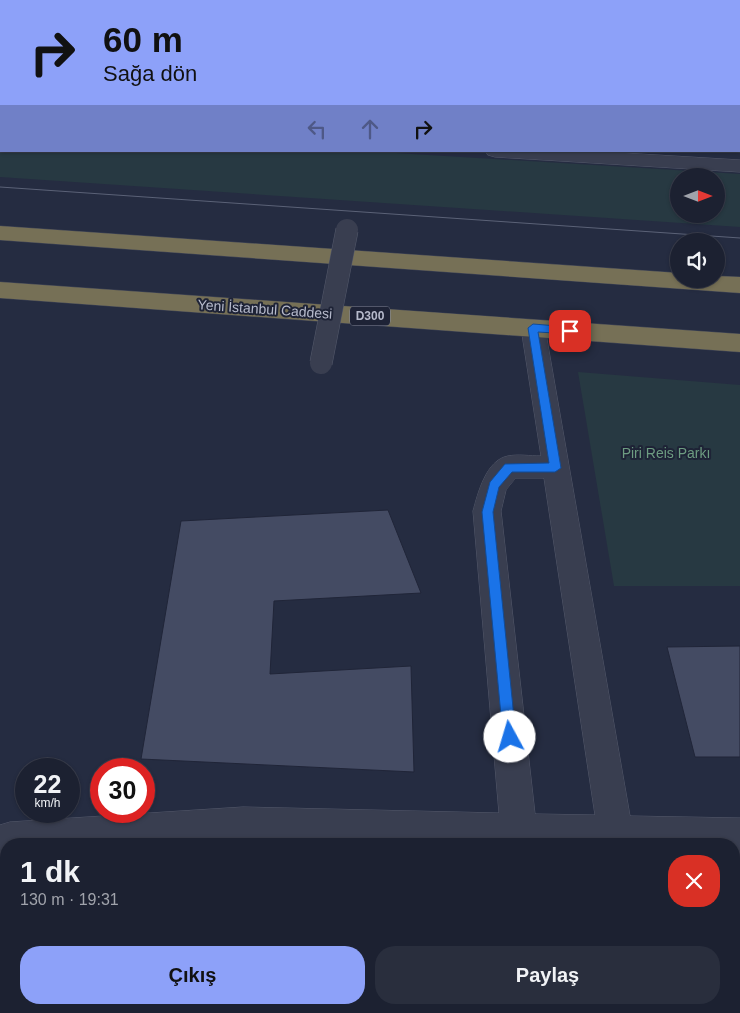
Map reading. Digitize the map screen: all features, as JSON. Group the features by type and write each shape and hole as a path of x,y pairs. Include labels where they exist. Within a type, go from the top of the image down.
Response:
{"highway":[{"path":"0,233 740,285"},
{"name":"Yeni İstanbul Caddesi","path":"0,290 740,343"}],"street":[{"path":"687,0 719,0"},
{"path":"522,152 740,166"},
{"path":"321,363 347,230"},
{"path":"533,328 616,838"},
{"path":"519,837 487,512 494,486 509,468 555,468"},
{"path":"41,838 243,825 568,838"},
{"path":"657,838 740,836"}],"green space":[{"path":"0,152 379,152 670,170 670,222 0,177"},
{"path":"725,173 740,174 740,227 681,223 725,223"},
{"name":"Piri Reis Parkı","path":"578,372 740,385 740,586 614,586"}],"building":[{"path":"388,510 421,593 274,601 270,674 411,666 414,772 141,758 181,521"},
{"path":"740,646 740,757 695,757 667,647"}],"tram line":[{"path":"0,187 740,238"}],"route":[{"path":"510,737 487,512 494,486 509,468 555,468 533,328 570,331"}]}
